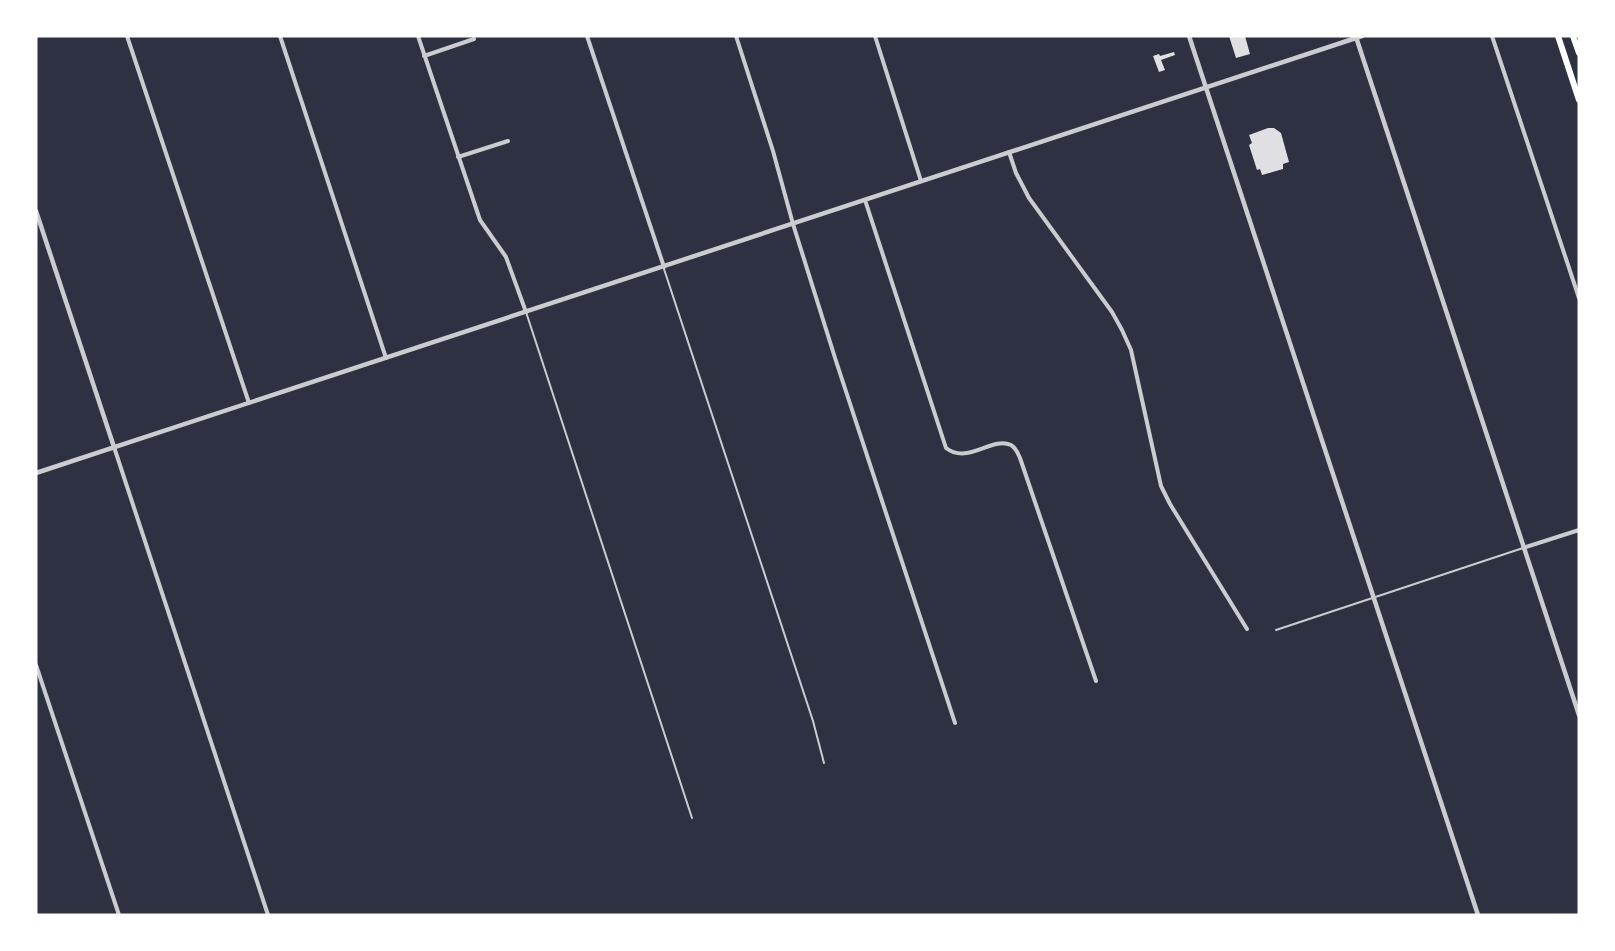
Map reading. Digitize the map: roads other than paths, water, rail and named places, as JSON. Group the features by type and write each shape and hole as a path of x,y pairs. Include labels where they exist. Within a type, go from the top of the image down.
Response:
{"highway":[{"path":"1558,36 1579,100"},
{"path":"1573,36 1579,53"}],"street":[{"path":"127,36 249,403"},
{"path":"280,36 386,358"},
{"path":"418,36 480,220 506,258 526,312"},
{"path":"587,36 664,267"},
{"path":"736,36 773,151 792,224 955,723"},
{"path":"875,36 921,181"},
{"path":"1189,36 1478,915"},
{"path":"36,473 1362,36"},
{"path":"1492,36 1579,298"},
{"path":"1356,37 1579,715"},
{"path":"424,56 474,39"},
{"path":"458,157 508,141"},
{"path":"1009,152 1016,173 1029,198 1112,312 1122,330 1131,350 1162,486 1170,504 1247,629"},
{"path":"865,200 946,448 959,454 1001,444 1010,445 1016,450 1096,681"},
{"path":"36,211 268,915"},
{"path":"1523,548 1579,530"},
{"path":"36,665 119,915"}],"lane":[{"path":"664,267 813,720 824,763"},
{"path":"526,312 692,818"},
{"path":"1276,630 1523,548"}]}
